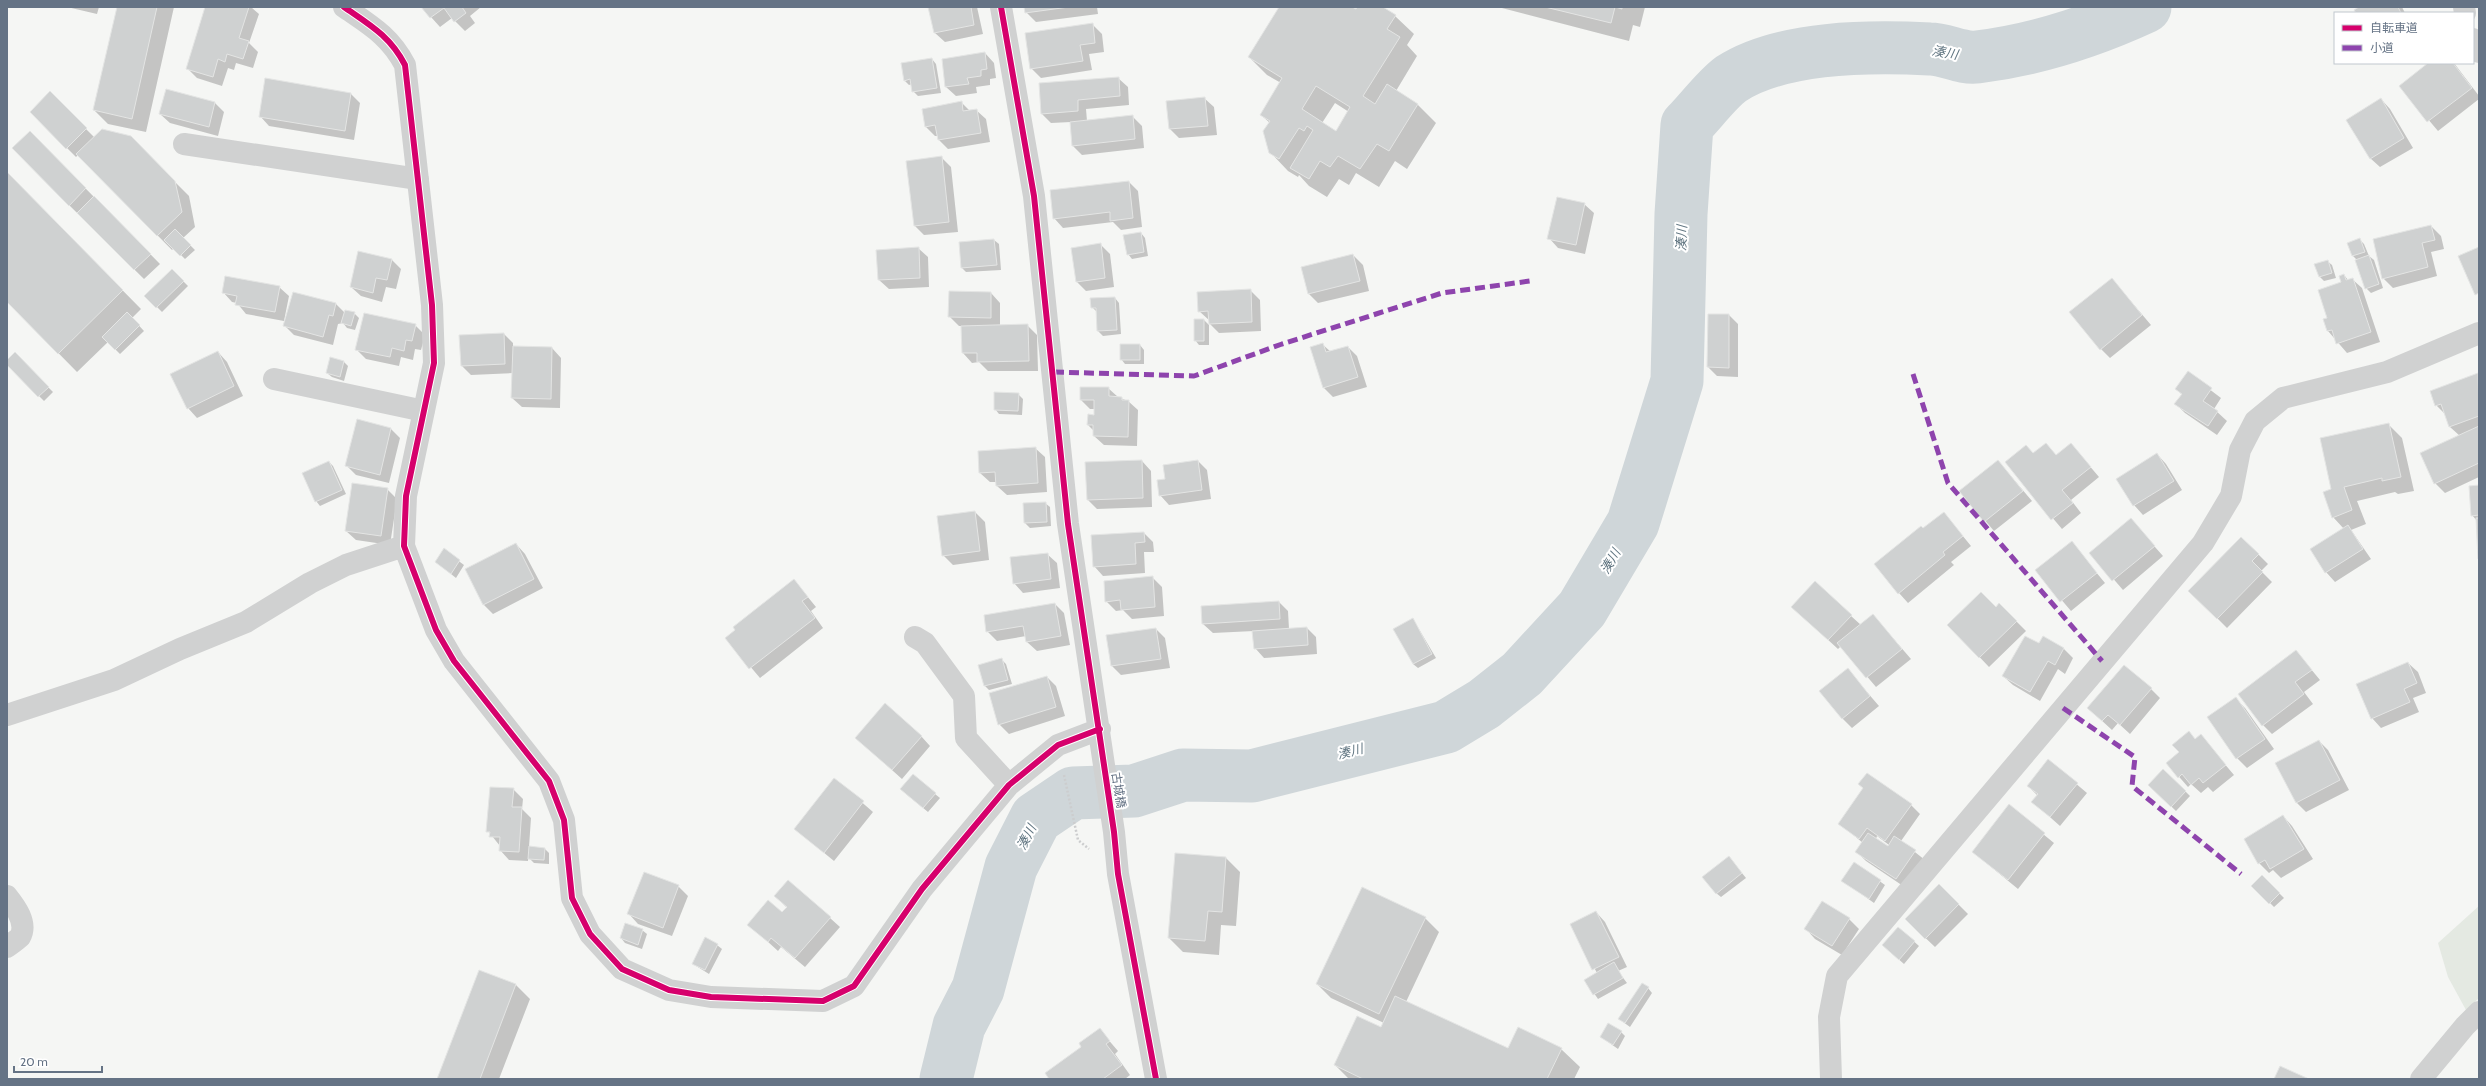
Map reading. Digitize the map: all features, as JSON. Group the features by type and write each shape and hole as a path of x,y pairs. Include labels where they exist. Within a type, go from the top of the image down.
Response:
{"street":[{"path":"344,7 383,34 397,50 405,65 418,179 432,305 434,363 406,496 404,546 436,630 454,661 548,781 564,820 572,898 590,934 622,969 669,990 711,997 823,1000 854,986 922,889 1009,785 1058,745 1100,729"},
{"name":"古城橋","path":"1002,7 1034,196 1068,524 1100,729 1114,832 1118,874 1156,1079"},
{"path":"2474,41 2479,52"},
{"path":"184,144 418,179"},
{"path":"1831,1079 1829,1017 1837,976 2203,543 2231,496 2240,450 2255,421 2283,398 2387,372 2479,333"},
{"path":"274,378 424,411"},
{"path":"7,715 114,680 180,649 246,622 310,583 346,565 404,546"},
{"path":"915,637 925,643 964,696 966,738 1009,785"},
{"path":"7,896 20,916 22,927 20,937 7,947"},
{"path":"2421,1079 2465,1026 2479,1012"}],"path":[{"path":"1058,745 1078,840"}],"shaded area":[{"path":"2479,906 2479,998 2466,1010 2448,977 2438,943"}],"building":[{"path":"117,7 157,7 132,119 93,110"},
{"path":"205,7 249,7 239,38 249,41 243,59 227,54 225,62 218,59 213,77 186,69"},
{"path":"421,7 462,7 466,13 454,22 444,8 430,18"},
{"path":"928,7 971,7 974,25 934,33"},
{"path":"1024,7 1069,7 1025,13"},
{"path":"1279,7 1352,7 1356,9 1357,7 1383,7 1396,15 1387,29 1400,37 1363,96 1375,104 1387,84 1418,104 1389,151 1377,144 1360,169 1338,156 1330,167 1320,161 1309,179 1290,168 1313,130 1307,126 1304,131 1299,128 1279,159 1269,153 1263,131 1270,121 1260,115 1282,78 1248,57","holes":["1316,86 1350,107 1336,131 1302,109"]},
{"path":"1545,7 1615,7 1611,23"},
{"path":"2359,7 2398,7 2400,12 2355,12 2354,10"},
{"path":"1093,23 1095,43 1080,45 1083,61 1030,69 1025,33"},
{"path":"985,52 987,69 981,70 981,76 967,78 969,84 945,87 942,59"},
{"path":"932,58 937,88 912,92 910,79 904,81 901,63"},
{"path":"2427,64 2454,64 2472,88 2427,122 2399,86"},
{"path":"1119,77 1120,96 1078,100 1078,111 1041,114 1039,83"},
{"path":"265,78 351,93 345,131 259,117"},
{"path":"166,89 215,102 209,127 159,114"},
{"path":"50,91 87,128 66,149 30,112"},
{"path":"1205,97 1208,126 1169,129 1166,101"},
{"path":"2381,98 2404,138 2370,159 2346,120"},
{"path":"962,101 963,111 977,109 981,133 938,140 935,125 925,127 922,109"},
{"path":"1133,115 1135,139 1072,146 1070,122"},
{"path":"102,129 131,136 175,181 182,212 157,236 76,154"},
{"path":"30,131 86,188 69,206 12,148"},
{"path":"942,156 949,222 914,226 906,161"},
{"path":"7,172 123,290 58,354 7,302"},
{"path":"1129,181 1133,218 1110,221 1110,212 1053,219 1050,190"},
{"path":"94,196 151,254 134,270 77,213"},
{"path":"1557,197 1585,203 1576,245 1547,239"},
{"path":"2431,225 2435,240 2422,243 2428,267 2382,279 2373,239"},
{"path":"175,229 191,245 180,256 164,240"},
{"path":"1141,232 1144,252 1127,255 1123,235"},
{"path":"2360,238 2365,252 2352,256 2347,243"},
{"path":"994,239 997,265 961,268 959,242"},
{"path":"1101,243 1105,278 1076,282 1071,248"},
{"path":"919,247 920,278 878,280 876,250"},
{"path":"2479,247 2479,293 2475,295 2458,256"},
{"path":"358,251 392,259 387,280 376,278 373,293 350,287"},
{"path":"1353,254 1360,281 1308,294 1301,267"},
{"path":"2369,255 2379,284 2365,289 2355,260"},
{"path":"2328,260 2332,273 2319,277 2314,264"},
{"path":"172,269 184,281 156,308 144,296"},
{"path":"2344,274 2346,280 2353,278 2371,332 2336,344 2332,330 2327,331 2323,319 2327,318 2318,290 2341,282 2339,276"},
{"path":"225,276 280,286 275,312 235,305 237,296 222,293"},
{"path":"2112,278 2142,315 2100,350 2069,312"},
{"path":"1251,289 1252,322 1209,324 1208,311 1198,312 1197,292"},
{"path":"949,291 991,292 991,318 948,317"},
{"path":"293,292 336,303 333,316 329,315 323,337 283,326"},
{"path":"1115,297 1117,330 1097,331 1096,308 1091,308 1090,298"},
{"path":"345,310 355,312 351,326 341,323"},
{"path":"127,312 140,325 115,350 102,337"},
{"path":"364,313 416,324 412,341 406,340 404,351 392,348 390,357 355,350"},
{"path":"1708,314 1729,314 1729,368 1707,367"},
{"path":"1194,319 1204,319 1204,341 1194,341"},
{"path":"1028,324 1029,361 977,362 977,353 962,353 961,326"},
{"path":"504,333 505,364 461,366 459,335"},
{"path":"1323,343 1326,352 1348,346 1358,377 1323,388 1310,347"},
{"path":"1120,344 1140,344 1140,360 1120,360"},
{"path":"513,346 552,347 551,399 511,398"},
{"path":"218,351 234,386 187,409 170,374"},
{"path":"15,352 49,387 38,397 7,365 7,360"},
{"path":"330,357 344,361 340,377 326,373"},
{"path":"2188,371 2212,388 2203,401 2218,411 2208,426 2174,404 2182,394 2175,389"},
{"path":"2478,373 2479,416 2449,427 2441,404 2435,406 2430,391"},
{"path":"1080,387 1109,387 1109,396 1122,397 1122,400 1129,400 1128,437 1093,436 1093,425 1087,425 1088,414 1094,415 1094,400 1080,400"},
{"path":"994,392 1019,393 1018,411 994,410"},
{"path":"357,419 391,428 380,475 345,466"},
{"path":"2389,423 2401,477 2382,481 2382,478 2344,487 2352,510 2332,518 2323,492 2331,489 2320,438"},
{"path":"2479,426 2479,463 2434,484 2420,453"},
{"path":"2046,443 2056,455 2071,443 2091,467 2062,490 2073,503 2051,520 2005,462 2026,445 2033,453"},
{"path":"1036,447 1038,483 996,486 995,472 979,473 978,451"},
{"path":"2157,453 2174,481 2133,506 2116,479"},
{"path":"1142,460 1143,498 1087,500 1085,462"},
{"path":"1198,460 1202,490 1159,496 1157,480 1165,479 1163,465"},
{"path":"1998,460 2023,491 1984,522 1959,491"},
{"path":"329,461 342,490 315,502 302,473"},
{"path":"352,483 388,488 381,536 345,531"},
{"path":"2479,485 2479,515 2471,516 2469,486"},
{"path":"1046,502 1047,522 1024,523 1023,503"},
{"path":"975,511 980,551 942,556 937,516"},
{"path":"1944,512 1963,536 1943,552 1945,555 1898,594 1874,564 1921,526 1923,528"},
{"path":"2131,518 2155,546 2112,581 2089,553"},
{"path":"2476,518 2479,518 2479,559 2478,559"},
{"path":"2348,525 2363,549 2325,573 2310,549"},
{"path":"1144,532 1145,542 1135,543 1136,564 1093,567 1091,535"},
{"path":"2241,537 2259,554 2252,561 2263,572 2217,619 2188,591"},
{"path":"2072,541 2097,573 2060,602 2035,570"},
{"path":"516,543 534,579 483,605 465,569"},
{"path":"444,548 460,560 451,574 435,562"},
{"path":"1048,553 1051,579 1013,584 1010,557"},
{"path":"1153,576 1155,607 1121,610 1120,600 1105,602 1104,581"},
{"path":"794,579 808,597 802,601 815,618 749,669 725,638 735,630 733,627"},
{"path":"1815,581 1852,615 1828,640 1791,607"},
{"path":"1981,592 1996,607 1999,603 2017,621 1979,658 1947,625"},
{"path":"1279,601 1280,619 1202,624 1201,606"},
{"path":"1055,603 1061,636 1026,642 1023,626 986,632 984,615"},
{"path":"1873,614 1902,649 1866,678 1837,643"},
{"path":"1413,618 1432,654 1413,664 1393,629"},
{"path":"1307,627 1308,645 1254,649 1252,631"},
{"path":"1156,628 1161,659 1111,666 1106,635"},
{"path":"2025,636 2039,643 2043,636 2064,648 2055,665 2048,661 2030,692 2002,676"},
{"path":"2296,650 2312,670 2295,682 2304,694 2262,726 2238,694"},
{"path":"1002,658 1008,680 984,686 978,665"},
{"path":"2408,662 2417,683 2404,689 2410,702 2371,719 2356,684"},
{"path":"2124,665 2152,688 2120,725 2108,715 2102,721 2087,708"},
{"path":"1848,668 1870,696 1842,719 1819,691"},
{"path":"1047,676 1056,707 998,725 989,693"},
{"path":"2236,697 2265,739 2236,759 2207,717"},
{"path":"885,703 922,736 892,770 855,738"},
{"path":"2189,731 2195,739 2201,734 2226,765 2203,783 2199,778 2191,785 2182,774 2178,778 2166,763 2179,752 2172,745"},
{"path":"2319,740 2340,780 2296,803 2275,763"},
{"path":"2048,759 2078,783 2050,817 2031,802 2038,794 2027,786"},
{"path":"2163,769 2186,791 2171,807 2148,785"},
{"path":"1867,773 1912,804 1885,841 1867,828 1859,839 1838,824 1863,788 1858,784"},
{"path":"913,774 936,793 923,808 900,789"},
{"path":"834,778 864,801 824,853 794,829"},
{"path":"490,787 514,788 512,807 522,807 519,852 499,851 500,837 489,837 490,832 486,832"},
{"path":"2009,804 2045,833 2008,880 1972,852"},
{"path":"2283,815 2304,849 2270,869 2265,860 2258,864 2244,839"},
{"path":"1868,833 1888,846 1894,836 1916,850 1896,879 1855,852"},
{"path":"529,846 545,848 544,860 528,859"},
{"path":"1175,853 1226,857 1222,912 1208,911 1205,941 1168,938"},
{"path":"1729,856 1742,873 1716,894 1702,877"},
{"path":"1854,862 1881,880 1869,899 1841,881"},
{"path":"644,872 679,885 663,928 627,914"},
{"path":"2262,875 2280,893 2269,904 2251,886"},
{"path":"788,880 831,917 795,958 771,938 768,942 747,925 768,900 782,912 787,907 774,896"},
{"path":"1939,884 1959,904 1925,939 1905,919"},
{"path":"1362,887 1426,917 1379,1014 1316,984"},
{"path":"1822,901 1850,918 1832,946 1804,929"},
{"path":"1596,911 1619,957 1592,970 1570,924"},
{"path":"625,923 643,929 638,945 620,938"},
{"path":"1898,927 1915,941 1899,960 1882,945"},
{"path":"705,937 718,944 705,970 692,964"},
{"path":"1614,962 1623,978 1593,995 1584,980"},
{"path":"479,970 516,984 480,1079 437,1079"},
{"path":"1642,983 1649,987 1625,1023 1618,1019"},
{"path":"1395,996 1508,1048 1518,1027 1562,1048 1547,1079 1363,1079 1334,1065 1357,1016 1381,1027"},
{"path":"1608,1023 1622,1031 1613,1045 1600,1037"},
{"path":"1100,1028 1110,1041 1106,1044 1122,1065 1103,1079 1049,1079 1045,1073 1081,1047 1079,1043"},
{"path":"2280,1066 2309,1079 2274,1079"}],"waterway":[{"name":"湊川","path":"946,1079 959,1026 978,989 1011,867 1036,818 1073,793 1134,791 1183,775 1252,776 1446,727 1484,704 1522,674 1582,609 1633,523 1677,381 1681,214 1687,125 1726,83 1752,68 1775,60 1828,50 1855,48 1907,48 1936,49 1971,57 1999,54 2020,50 2084,32 2145,7"}],"marked path":[{"path":"1054,372 1194,376 1282,344 1442,293 1530,281"},
{"path":"1913,374 1948,483 2102,661"},
{"path":"2063,708 2135,757 2132,786 2241,874"}],"cycle path":[{"path":"344,7 379,32 393,46 405,65 432,305 434,363 406,496 404,546 436,630 454,661 549,781 564,820 572,898 590,934 622,969 669,990 711,997 823,1001 854,986 922,889 1009,785 1058,745 1100,729"},
{"path":"1001,7 1034,196 1068,524 1114,832 1118,874 1156,1079"}]}
